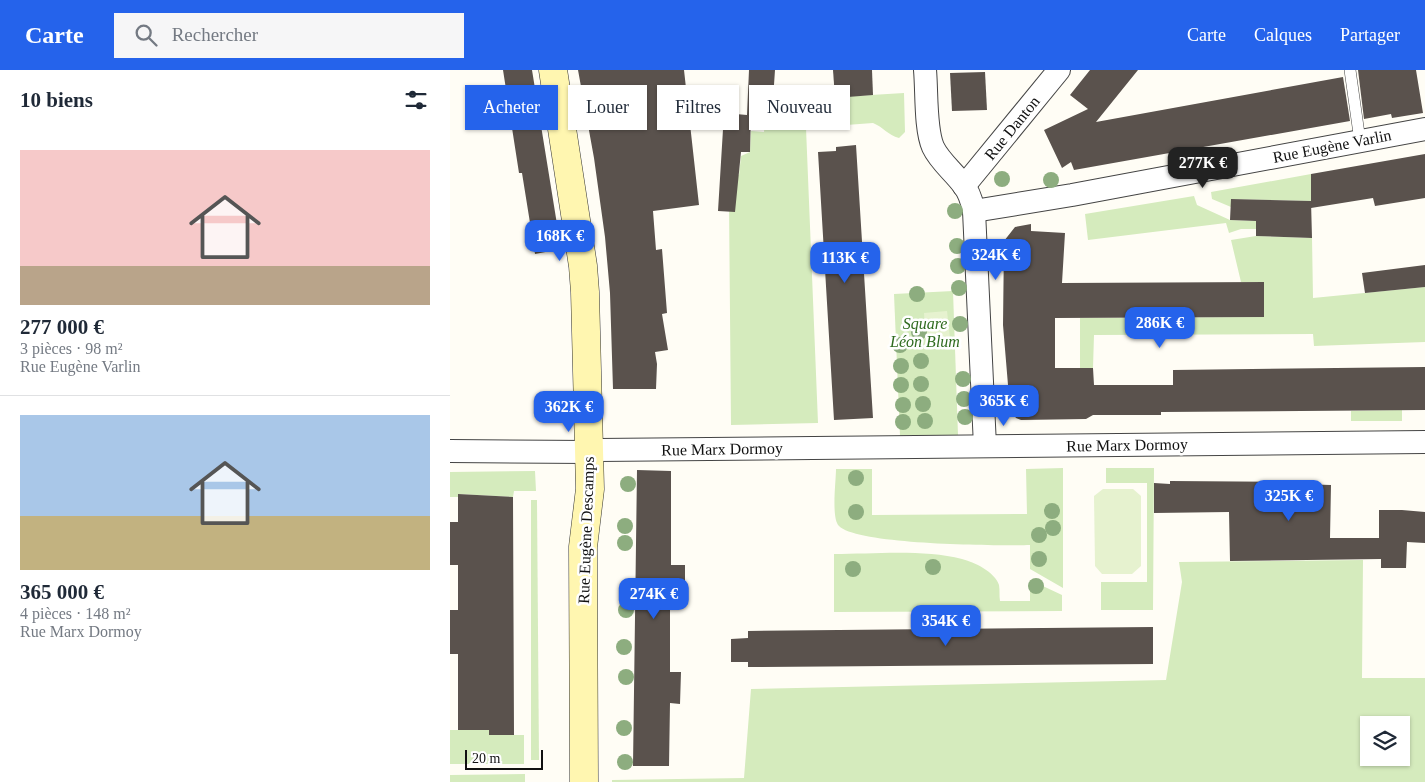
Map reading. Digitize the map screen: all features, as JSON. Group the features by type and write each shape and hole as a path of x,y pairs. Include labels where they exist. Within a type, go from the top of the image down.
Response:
{"street":[{"name":"Rue Eugène Descamps","path":"554,70 583,266 590,489 583,547 584,782"},
{"path":"926,70 930,137 939,157 964,186 974,211 985,446"},
{"name":"Rue Danton","path":"964,186 1059,70"},
{"name":"Rue Eugène Varlin","path":"974,211 1082,193 1425,129"},
{"name":"Rue Marx Dormoy","path":"450,451 588,452 598,450 1425,442"}],"lane":[{"path":"1350,70 1360,141"}],"green space":[{"path":"904,93 905,132 899,138 873,123 850,125 850,96"},
{"path":"764,130 806,130 818,423 731,425 730,174 739,175 741,156 750,152 751,131 764,132"},
{"path":"1311,174 1311,201 1231,199 1231,207 1212,199 1211,192"},
{"path":"1194,196 1197,205 1230,220 1256,221 1256,229 1241,229 1229,233 1226,223 1088,240 1085,214"},
{"path":"1256,236 1312,238 1313,298 1425,287 1425,342 1314,346 1313,334 1094,335 1093,368 1080,368 1080,318 1264,317 1264,282 1241,282 1231,240"},
{"name":"Square Léon Blum","path":"953,291 958,435 900,436 894,294"},
{"path":"947,311 951,347 926,348 924,313"},
{"path":"1402,410 1402,421 1351,421 1351,411"},
{"path":"1063,468 1063,588 1030,569 1030,545 930,543 872,537 851,532 839,526 835,516 836,469 872,469 872,515 1027,514 1026,469"},
{"path":"1106,468 1154,468 1153,610 1101,610 1101,582 1147,582 1147,483 1106,483"},
{"path":"535,471 536,491 514,491 513,497 458,494 458,497 450,497 450,472"},
{"path":"1103,489 1133,489 1141,496 1141,566 1132,574 1102,574 1095,566 1094,496"},
{"path":"531,500 537,500 539,760 531,760"},
{"path":"915,553 962,559 978,565 997,580 1000,601 1030,601 1030,580 1062,595 1062,611 834,612 834,554"},
{"path":"1363,560 1362,678 1425,678 1425,782 612,782 612,780 744,778 751,689 1166,680 1182,582 1179,562"},
{"path":"450,730 489,730 489,735 524,735 524,764 450,764"},
{"path":"525,774 525,782 450,782 450,775"}],"building":[{"path":"503,70 532,70 534,85 505,85"},
{"path":"578,70 684,70 686,85 657,85 657,130 691,130 699,205 653,211 656,250 662,249 667,313 662,314 668,350 655,352 657,364 656,389 613,389 610,293 605,237 589,130 647,130 647,85 581,85"},
{"path":"749,70 775,70 774,85 749,85 750,152 741,152 735,212 718,211 723,130 739,130 739,114 747,115"},
{"path":"833,70 872,70 873,95 850,97 850,85 834,85"},
{"path":"1090,70 1138,70 1096,122 1343,77 1350,121 1074,170 1071,162 1062,168 1044,130 1088,109 1070,95"},
{"path":"1358,70 1416,70 1423,113 1392,118 1391,114 1364,119"},
{"path":"985,72 987,110 952,111 950,73"},
{"path":"512,130 542,130 561,249 535,254 522,173 519,173"},
{"path":"856,145 873,418 834,420 818,152 836,151 836,147"},
{"path":"1425,154 1425,198 1375,206 1373,198 1311,208 1311,174"},
{"path":"1231,199 1311,201 1312,238 1256,236 1256,221 1230,220"},
{"path":"1031,224 1031,231 1065,233 1062,283 1264,282 1264,317 1055,318 1055,368 1093,368 1094,385 1173,385 1173,370 1425,367 1425,410 1161,412 1161,415 1093,415 1086,419 1021,420 1016,418 1010,409 1003,325 1004,241 1015,227"},
{"path":"1425,265 1425,287 1365,293 1362,273"},
{"path":"637,470 671,471 671,565 685,565 685,596 670,596 670,672 681,672 680,704 670,703 669,766 633,766"},
{"path":"1170,481 1299,482 1299,484 1331,485 1330,538 1379,538 1379,510 1402,510 1425,512 1425,543 1407,542 1406,568 1381,568 1381,559 1230,561 1229,512 1154,513 1154,483 1170,484"},
{"path":"458,494 513,497 514,735 489,735 489,730 458,730 458,654 450,654 450,610 458,610 458,565 450,565 450,522 458,522"},
{"path":"1153,627 1153,664 748,667 748,662 731,662 731,639 748,638 748,631"}]}
